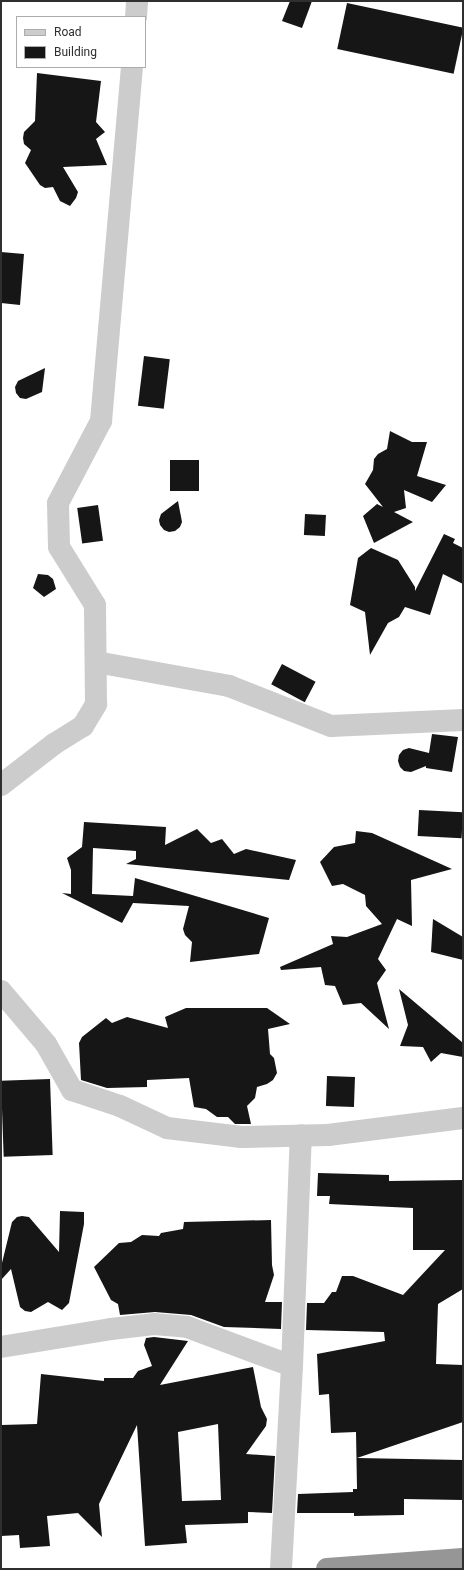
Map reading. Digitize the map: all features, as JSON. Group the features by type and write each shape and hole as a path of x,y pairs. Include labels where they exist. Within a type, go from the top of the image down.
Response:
{"highway":[{"path":"327,1569 463,1559"}],"street":[{"path":"136,16 137,1"},
{"path":"1,785 54,744 83,726 96,704 95,605 59,546 58,503 101,421 132,68"},
{"path":"96,662 229,686 331,726 463,720"},
{"path":"1,991 46,1044 72,1090 120,1106 168,1128 241,1137 328,1135 463,1118"},
{"path":"281,1569 292,1366 301,1135"},
{"path":"1,1347 111,1329 154,1324 187,1327 292,1366"}],"building":[{"path":"290,1 312,1 302,28 282,21"},
{"path":"347,3 463,28 454,74 337,49"},
{"path":"37,73 101,81 96,122 105,132 96,139 107,165 63,167 78,192 76,198 70,206 60,201 53,187 45,188 40,185 25,163 31,150 24,144 23,138 24,132 35,121"},
{"path":"1,252 24,254 20,305 1,303"},
{"path":"144,356 170,359 164,409 138,406"},
{"path":"45,368 42,392 26,399 20,398 16,393 15,387 18,381"},
{"path":"390,431 412,442 427,442 417,476 446,485 432,502 404,490 406,508 394,512 413,522 374,543 363,516 377,504 383,507 365,484 373,470 374,459 378,454 387,449"},
{"path":"170,460 199,460 199,491 170,491"},
{"path":"178,501 182,522 180,527 175,531 169,532 164,530 160,525 159,520 161,514"},
{"path":"98,505 103,541 82,544 77,508"},
{"path":"305,514 326,515 325,536 304,535"},
{"path":"444,534 455,539 453,543 463,548 463,584 443,574 430,615 405,607 399,617 388,623 370,655 365,612 350,605 358,558 371,548 398,560 415,587 415,591"},
{"path":"38,574 48,575 53,579 56,589 44,597 33,588"},
{"path":"282,664 316,682 305,702 271,684"},
{"path":"432,734 458,737 452,772 426,768 426,766 411,772 404,771 400,767 398,761 399,755 403,750 409,748 429,753"},
{"path":"419,810 463,812 462,838 418,836"},
{"path":"84,822 166,827 165,845 197,829 211,843 222,839 234,854 246,849 296,860 289,880 126,864 136,859 136,851 93,848 92,894 133,896 135,878 269,918 259,954 190,962 192,942 185,935 183,929 189,906 133,903 122,923 62,893 71,894 71,870 67,858 82,847"},
{"path":"356,831 372,833 452,869 411,880 412,926 397,919 378,959 386,970 377,983 389,1029 361,1003 343,1005 335,986 325,985 321,967 281,970 280,967 333,944 331,936 347,937 382,924 366,906 365,895 343,884 332,886 320,862 334,847 355,843"},
{"path":"433,919 463,937 463,960 431,952"},
{"path":"399,989 463,1043 463,1057 441,1053 431,1062 423,1047 400,1046 408,1025"},
{"path":"186,1008 267,1008 290,1024 268,1029 270,1054 274,1058 277,1073 273,1080 267,1084 257,1087 255,1098 247,1106 251,1124 235,1124 228,1117 217,1117 206,1109 194,1107 189,1078 147,1080 147,1087 107,1088 81,1080 79,1043 82,1037 106,1018 112,1023 127,1017 168,1028 165,1017"},
{"path":"327,1076 355,1077 354,1107 326,1106"},
{"path":"50,1079 53,1155 4,1157 1,1081"},
{"path":"318,1173 389,1175 389,1181 463,1180 463,1289 438,1304 436,1364 463,1365 463,1422 357,1458 463,1460 463,1500 404,1499 404,1515 354,1516 354,1513 297,1513 298,1494 353,1492 353,1489 357,1489 356,1432 331,1433 329,1394 319,1395 317,1354 385,1341 384,1332 306,1330 307,1303 324,1303 332,1292 336,1292 342,1276 353,1276 403,1295 445,1250 413,1250 413,1208 329,1204 330,1196 317,1196"},
{"path":"60,1211 84,1212 84,1224 69,1303 62,1310 48,1302 31,1312 25,1311 20,1307 11,1269 1,1280 1,1267 12,1222 17,1217 29,1217 59,1252"},
{"path":"271,1220 272,1265 274,1275 265,1302 282,1302 281,1329 224,1327 191,1315 155,1312 120,1315 118,1304 111,1300 94,1267 119,1243 131,1242 142,1235 159,1236 161,1233 183,1229 184,1222"},
{"path":"154,1337 188,1341 160,1385 253,1367 261,1407 267,1419 266,1426 246,1454 275,1456 272,1513 248,1512 248,1523 185,1525 187,1543 145,1546 137,1425 99,1504 102,1537 78,1513 47,1516 50,1546 20,1548 19,1535 1,1536 1,1425 37,1424 41,1374 104,1381 104,1378 133,1378 138,1371 152,1366 144,1345 146,1338","holes":["218,1424 221,1500 182,1501 178,1432"]}]}
